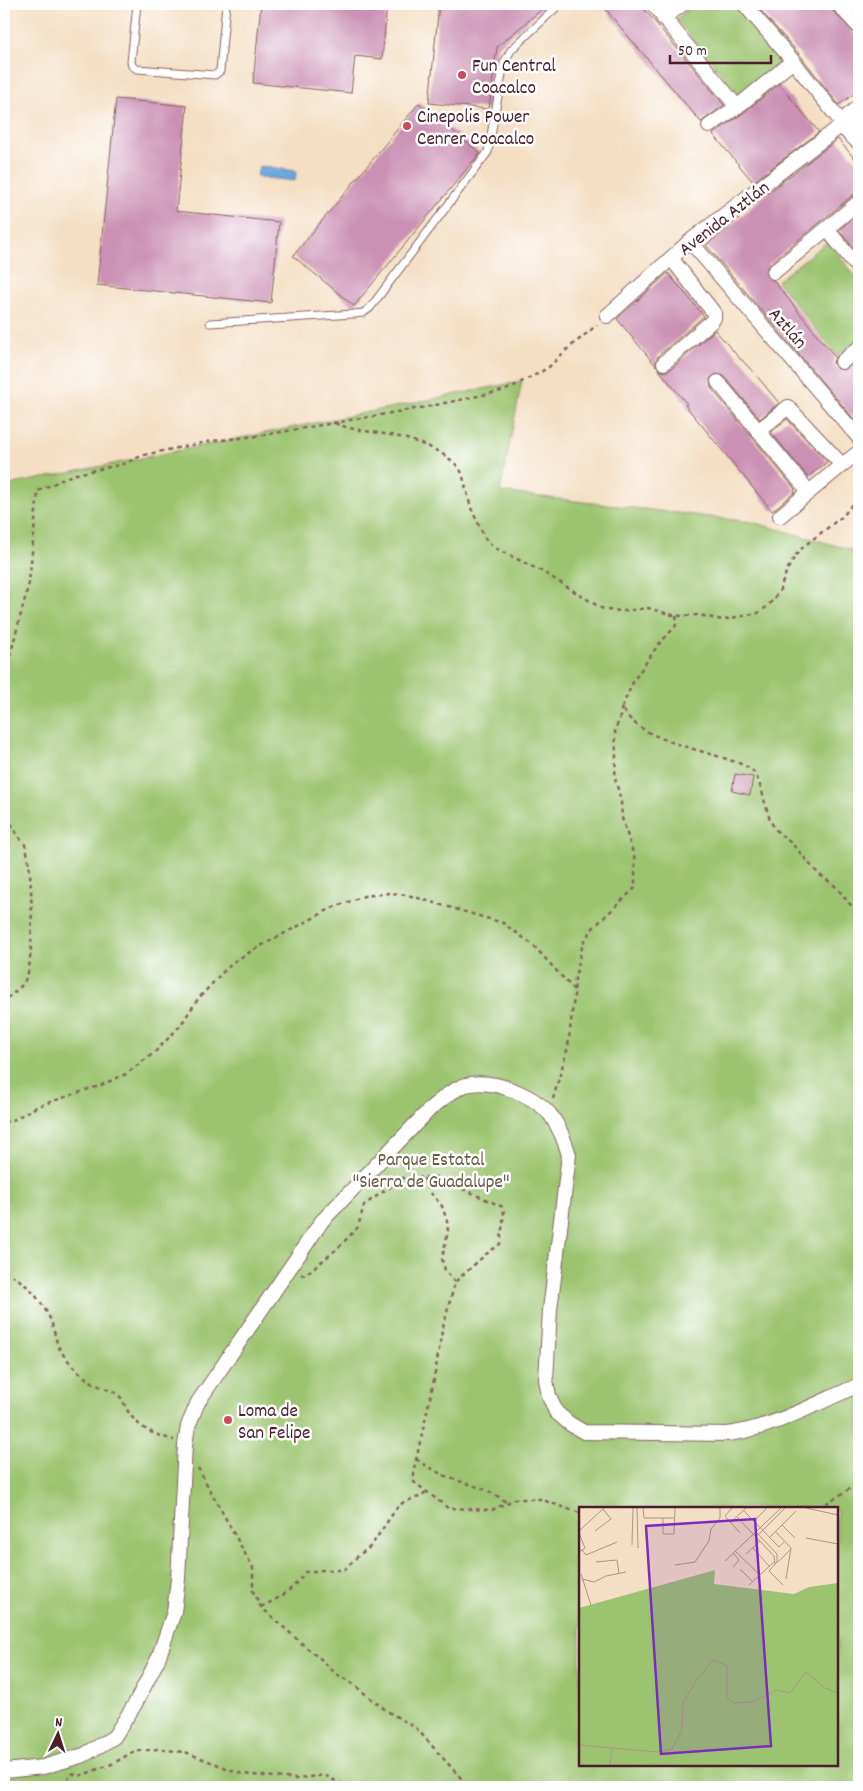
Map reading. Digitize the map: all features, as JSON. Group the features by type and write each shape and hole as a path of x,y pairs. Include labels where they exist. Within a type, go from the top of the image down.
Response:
{"street":[{"path":"653,4 737,107"},
{"path":"663,18 683,4"},
{"path":"744,4 793,61 843,124 859,140"},
{"path":"838,4 856,18"},
{"path":"709,126 737,107 793,61"},
{"name":"Avenida Aztlán","path":"607,316 690,241 859,110"},
{"path":"774,272 859,202"},
{"path":"827,229 859,269"},
{"name":"Aztlán","path":"690,241 859,438"},
{"path":"664,364 714,318 714,313 670,258"},
{"path":"842,362 859,348"},
{"path":"718,382 809,492"},
{"path":"758,431 788,407 842,465"},
{"path":"780,516 859,452"},
{"path":"4,1772 44,1767 84,1755 114,1736 135,1704 158,1659 174,1612 178,1579 185,1445 188,1426 198,1402 322,1221 431,1108 449,1093 465,1085 488,1083 513,1090 535,1102 551,1115 562,1135 569,1155 550,1310 546,1380 549,1396 556,1412 570,1424 584,1432 726,1434 744,1432 761,1427 859,1385"}],"lane":[{"path":"137,4 132,66 138,69 215,76 220,71 226,4"},
{"path":"210,323 354,314 363,313 370,308 488,152 504,63 507,56 560,4"}],"path":[{"path":"4,679 29,583 38,491 72,475 123,464 144,455 212,441 334,423 506,390 548,368 565,351 607,316"},
{"path":"334,423 350,428 408,439 446,456 462,473 471,508 486,540 495,548 543,572 606,610 624,611 648,608 676,616 699,614 728,620 752,615 763,610 776,597 787,570 804,546 843,516 859,496"},
{"path":"551,1115 554,1092 568,1047 576,972 586,938 635,888 635,858 622,818 621,801 614,778 616,756 615,729 634,680 658,645 675,627 677,622 676,616"},
{"path":"622,707 631,721 646,731 692,749 729,759 754,772 759,782 768,817 774,827 796,848 815,871 834,886 859,913"},
{"path":"4,809 25,845 30,882 32,929 30,966 27,977 21,987 4,1000"},
{"path":"4,1122 11,1121 38,1106 99,1086 126,1074 155,1052 180,1026 198,999 236,961 332,908 364,896 408,895 503,923 532,944 574,990"},
{"path":"287,1272 305,1275 337,1249 358,1227 364,1205 403,1178 436,1177 503,1207 504,1215 500,1244 455,1282 442,1331 433,1385 414,1469 414,1482 448,1508 492,1510 515,1499 540,1499 579,1513"},
{"path":"424,1178 428,1190 442,1206 448,1221 448,1231 442,1259 445,1270 455,1282"},
{"path":"4,1272 14,1275 23,1283 44,1308 50,1319 59,1348 80,1375 101,1388 118,1395 131,1416 144,1429 185,1445 252,1568 253,1591 261,1607 308,1650 322,1660 330,1670 350,1682 387,1711 416,1728 469,1787"},
{"path":"416,1459 434,1471 449,1478 473,1484 495,1494 507,1503"},
{"path":"821,1507 859,1483"},
{"path":"261,1607 284,1596 296,1585 305,1572 344,1570 371,1546 398,1506 426,1492"},
{"path":"72,1774 79,1776 118,1761 133,1752 157,1748 185,1752 242,1774 295,1779 324,1775 348,1787"}],"green space":[{"path":"696,4 734,4 785,61 739,95 676,19"},
{"path":"828,241 859,281 859,339 837,356 777,281"},
{"name":"Parque Estatal \"Sierra de Guadalupe\"","path":"522,381 500,492 752,522 859,552 859,1787 4,1787 4,486"}],"water":[{"path":"259,166 296,171 295,181 257,177"}],"building":[{"path":"261,4 387,4 382,59 355,56 351,93 253,83"},
{"name":"Fun Central Coacalco","path":"439,4 548,4 497,47 489,109 429,103"},
{"path":"614,4 640,4 724,105 701,122 606,10"},
{"path":"755,4 829,4 832,10 859,38 859,90 839,105 800,55"},
{"path":"779,84 819,132 753,182 713,134 742,114"},
{"path":"116,99 187,106 176,211 279,222 271,303 97,285"},
{"path":"419,103 480,153 354,306 293,256"},
{"path":"838,139 859,164 859,193 853,195 768,265 765,273 768,278 774,281 835,357 833,363 836,368 844,370 859,359 859,425 706,245 764,196"},
{"path":"859,213 859,255 839,230"},
{"path":"668,273 704,316 658,356 656,366 617,319"},
{"path":"715,330 779,403 760,419 724,376 716,374 710,379 711,388 795,489 795,492 772,511 685,405 687,404 659,370 665,372 670,370"},
{"path":"787,419 827,462 808,477 771,432"},
{"path":"735,774 753,777 750,795 732,791"}],"place":[{"name":"Fun Central Coacalco","path":"462,75"},
{"name":"Cinepolis Power Cenrer Coacalco","path":"407,126"},
{"name":"Loma de San Felipe","path":"228,1420"}]}
